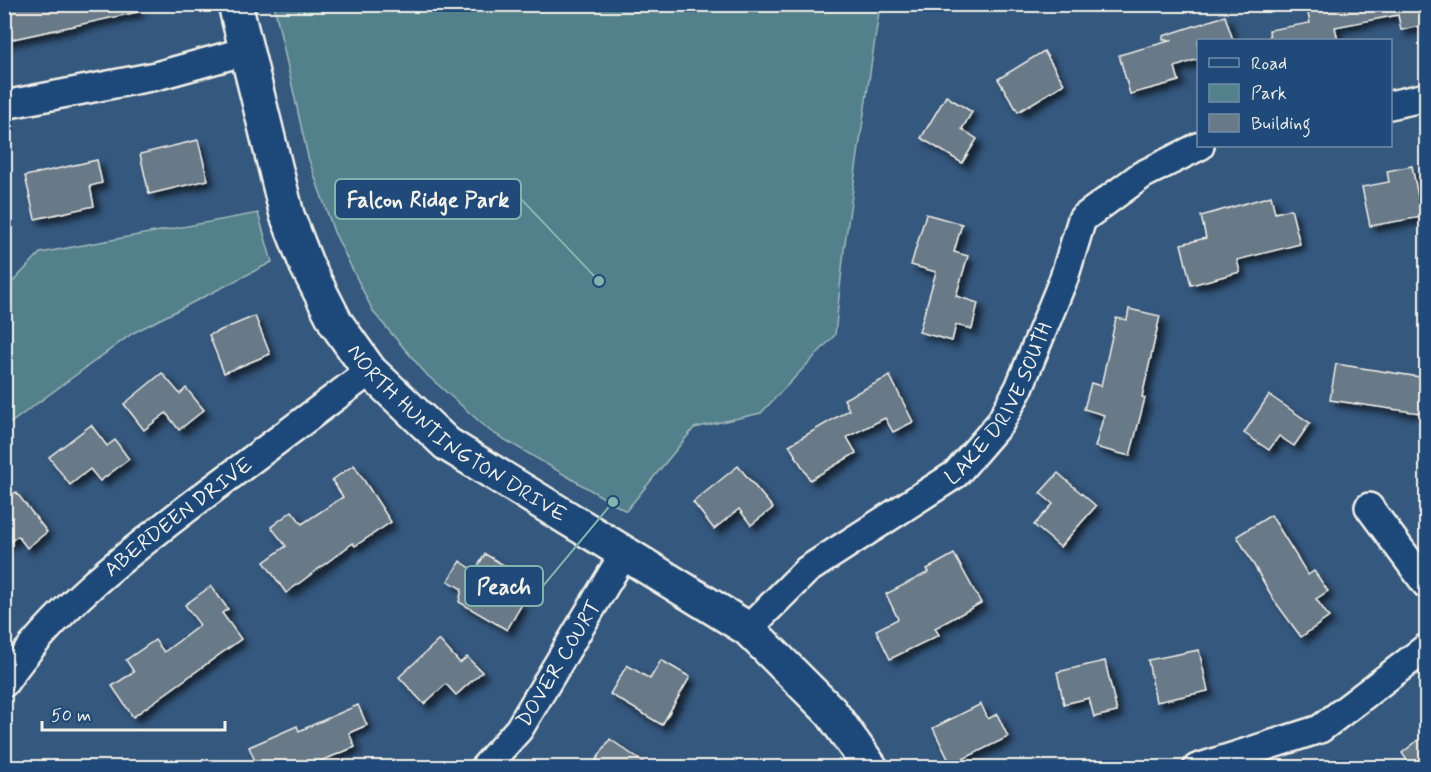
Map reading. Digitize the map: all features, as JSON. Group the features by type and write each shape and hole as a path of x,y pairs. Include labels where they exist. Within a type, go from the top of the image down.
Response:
{"street":[{"name":"NORTH HUNTINGTON DRIVE","path":"235,4 287,215 307,266 336,323 370,371 447,444 748,629 831,712 871,768"},
{"path":"4,105 156,76 246,51"},
{"path":"1392,105 1426,97"},
{"name":"LAKE DRIVE SOUTH","path":"748,629 807,570 956,474 1000,423 1019,388 1064,278 1082,219 1142,175 1198,147"},
{"name":"ABERDEEN DRIVE","path":"4,682 74,602 132,550 370,371"},
{"path":"1369,507 1426,584"},
{"name":"DOVER COURT","path":"484,768 519,729 625,552"},
{"path":"1197,768 1320,729 1426,648"}],"green space":[{"path":"274,5 880,5 844,250 835,335 761,413 694,428 626,511 490,431 427,375 374,313 334,232 308,157"},
{"path":"258,213 272,262 133,333 5,427 5,290 40,253"}],"building":[{"path":"4,4 137,4 138,12 4,41"},
{"path":"1306,4 1421,4 1425,25 1401,30 1398,15 1335,27 1338,39 1270,39 1269,30 1310,23"},
{"path":"1225,16 1233,39 1197,39 1197,59 1175,67 1179,81 1130,94 1119,55 1173,40 1163,40 1163,36"},
{"path":"1044,51 1064,84 1018,112 998,79"},
{"path":"946,96 972,112 962,129 977,139 962,163 921,138"},
{"path":"198,140 208,180 149,194 140,154"},
{"path":"97,160 102,183 90,186 94,206 35,219 25,176"},
{"path":"1412,166 1422,217 1370,226 1362,187 1389,182 1387,171"},
{"path":"1271,196 1275,213 1291,209 1300,244 1237,260 1240,272 1191,285 1181,244 1206,238 1201,216"},
{"path":"926,214 962,224 954,252 968,256 956,296 978,303 972,329 956,325 952,341 919,332 936,272 911,265"},
{"path":"1129,309 1160,316 1142,397 1145,398 1130,456 1095,447 1104,415 1084,409 1091,383 1101,386 1116,318 1127,320"},
{"path":"255,316 270,354 224,373 209,335"},
{"path":"1336,364 1426,378 1426,414 1330,400"},
{"path":"162,373 180,394 186,388 204,410 179,430 166,413 144,430 124,404"},
{"path":"890,376 913,422 893,432 885,418 847,437 856,453 810,480 789,445 849,410 844,399"},
{"path":"1269,395 1310,423 1294,446 1279,436 1269,450 1244,433"},
{"path":"91,425 107,446 115,440 129,459 100,481 90,469 70,485 49,457"},
{"path":"354,465 391,522 355,546 353,543 286,593 264,562 286,546 271,527 292,511 302,524 343,497 332,480"},
{"path":"738,466 773,508 751,525 739,509 714,529 693,502"},
{"path":"1058,473 1096,506 1060,547 1034,525 1053,504 1040,493"},
{"path":"16,492 47,532 27,548 18,536 4,546 4,501"},
{"path":"1271,515 1308,575 1314,571 1328,591 1316,599 1329,617 1301,637 1274,600 1237,536"},
{"path":"485,554 517,573 504,593 522,604 507,630 459,602 462,589 448,581 460,561 475,571"},
{"path":"954,554 981,603 935,628 939,635 890,659 876,630 898,619 886,594 929,572 927,569"},
{"path":"211,586 228,609 222,613 241,639 133,717 112,686 134,672 126,660 155,640 164,652 200,625 185,605"},
{"path":"439,640 460,663 467,657 482,672 456,695 446,684 424,704 399,677"},
{"path":"1199,650 1208,691 1156,702 1148,660"},
{"path":"661,660 690,677 662,725 610,694 627,665 650,679"},
{"path":"1105,661 1117,712 1094,717 1089,698 1064,704 1057,672"},
{"path":"981,704 988,719 997,714 1008,737 951,765 933,728"},
{"path":"358,705 367,725 349,733 355,747 304,768 258,768 249,747 297,726 299,731"},
{"path":"1426,734 1426,768 1412,768 1402,753"},
{"path":"610,739 651,768 591,768"}],"place":[{"name":"Falcon Ridge Park","path":"599,281"},
{"name":"Peach","path":"613,502"}]}
